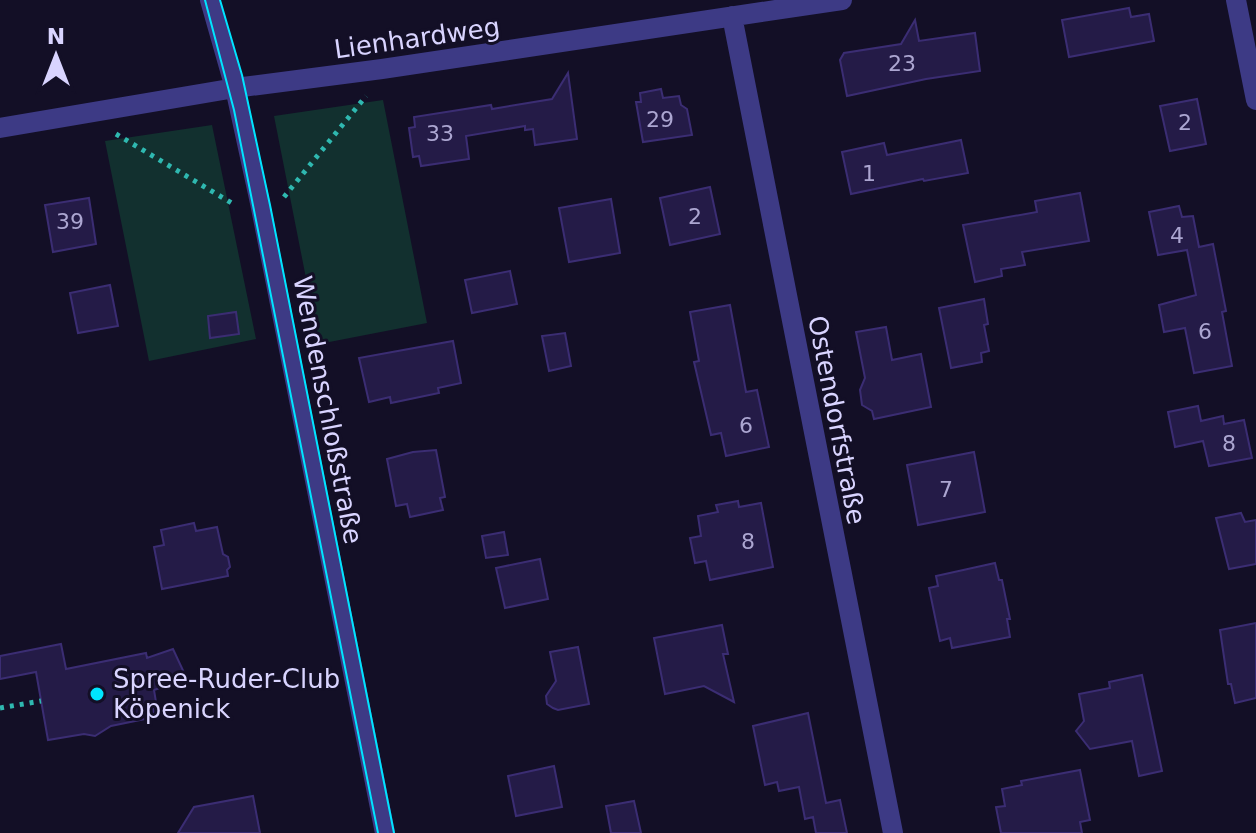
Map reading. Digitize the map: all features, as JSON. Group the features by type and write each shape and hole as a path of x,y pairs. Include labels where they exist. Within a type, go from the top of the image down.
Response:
{"street":[{"name":"Wendenschloßstraße","path":"210,0 235,88 385,833"},
{"name":"Lienhardweg","path":"0,128 235,88 842,0"},
{"path":"1236,0 1256,100"},
{"name":"Ostendorfstraße","path":"732,16 893,833"}],"path":[{"path":"108,129 263,222 370,90"},
{"path":"0,708 41,701"}],"green space":[{"path":"383,100 427,323 319,344 274,116"},
{"path":"212,125 256,339 149,361 105,141"}],"building":[{"path":"1129,8 1131,17 1149,14 1154,41 1069,57 1062,20"},
{"path":"915,20 919,41 975,33 980,71 847,96 840,60 844,53 901,44"},
{"path":"568,73 577,139 535,145 533,129 525,130 525,126 466,136 469,159 421,166 419,156 413,157 409,128 415,127 414,117 552,99"},
{"path":"661,89 663,98 679,96 681,105 687,109 692,135 643,142 636,102 641,102 640,93"},
{"path":"1197,99 1206,144 1170,151 1160,106"},
{"path":"961,140 968,173 851,194 842,152 884,143 887,155"},
{"path":"710,187 720,234 670,245 660,198"},
{"path":"1080,193 1089,241 1022,252 1025,265 1001,269 1002,276 975,282 963,225 1037,212 1035,201"},
{"path":"89,198 96,244 53,252 45,205"},
{"path":"611,199 620,253 569,262 559,208"},
{"path":"1179,206 1182,217 1193,216 1199,247 1213,244 1226,311 1222,312 1232,366 1194,373 1185,328 1164,332 1159,305 1196,295 1187,250 1158,255 1149,212"},
{"path":"510,271 517,304 472,313 465,280"},
{"path":"110,285 118,326 78,333 70,293"},
{"path":"984,299 988,324 984,325 989,351 981,353 982,362 951,368 939,308"},
{"path":"730,305 746,392 757,390 769,447 726,456 721,433 711,435 694,362 699,361 690,312"},
{"path":"236,312 239,334 210,338 208,316"},
{"path":"886,327 892,360 921,354 931,407 874,419 872,411 862,405 860,390 865,378 856,332"},
{"path":"565,333 571,366 549,371 542,336"},
{"path":"453,341 461,383 438,388 439,393 391,403 390,397 369,402 359,358"},
{"path":"1198,406 1201,421 1223,416 1224,424 1244,420 1252,458 1209,466 1203,441 1175,447 1168,412"},
{"path":"436,450 445,497 440,498 443,510 410,517 407,504 396,506 387,459"},
{"path":"974,452 985,512 918,525 907,465"},
{"path":"738,501 739,507 761,503 773,567 710,580 706,561 695,563 690,538 701,536 698,516 718,512 716,505"},
{"path":"1241,513 1245,522 1256,520 1256,564 1229,569 1216,518"},
{"path":"194,523 196,531 217,527 223,554 228,557 228,576 162,589 154,547 164,545 161,530"},
{"path":"504,532 508,555 486,558 482,536"},
{"path":"540,559 548,599 505,608 496,568"},
{"path":"995,563 1010,619 1007,619 1010,637 952,648 950,638 940,641 929,588 938,586 936,576"},
{"path":"1256,623 1256,698 1235,703 1231,684 1228,684 1220,630"},
{"path":"722,625 728,654 723,654 734,702 704,686 665,694 654,638"},
{"name":"Spree-Ruder-Club Köpenick","path":"61,644 66,669 146,653 147,658 173,649 187,679 154,690 156,702 152,703 155,717 111,726 95,736 84,734 48,740 36,672 0,679 0,656"},
{"path":"578,647 589,704 558,710 547,704 546,696 556,681 550,652"},
{"path":"1142,675 1162,771 1139,776 1132,741 1090,749 1076,731 1084,721 1079,694 1110,688 1109,682"},
{"path":"808,713 826,803 840,800 847,833 816,833 813,817 805,819 799,787 779,791 777,782 765,785 753,726"},
{"path":"554,766 562,807 516,816 508,776"},
{"path":"1080,770 1090,820 1080,822 1082,833 1001,833 996,807 1005,806 1002,789 1022,785 1021,781"},
{"path":"253,796 260,833 178,833 194,807"},
{"path":"634,801 641,833 611,833 606,806"}],"tram line":[{"path":"205,0 234,110 378,833"},
{"path":"220,0 242,75 270,205 394,833"}],"place":[{"name":"Spree-Ruder-Club Köpenick","path":"97,694"}]}
